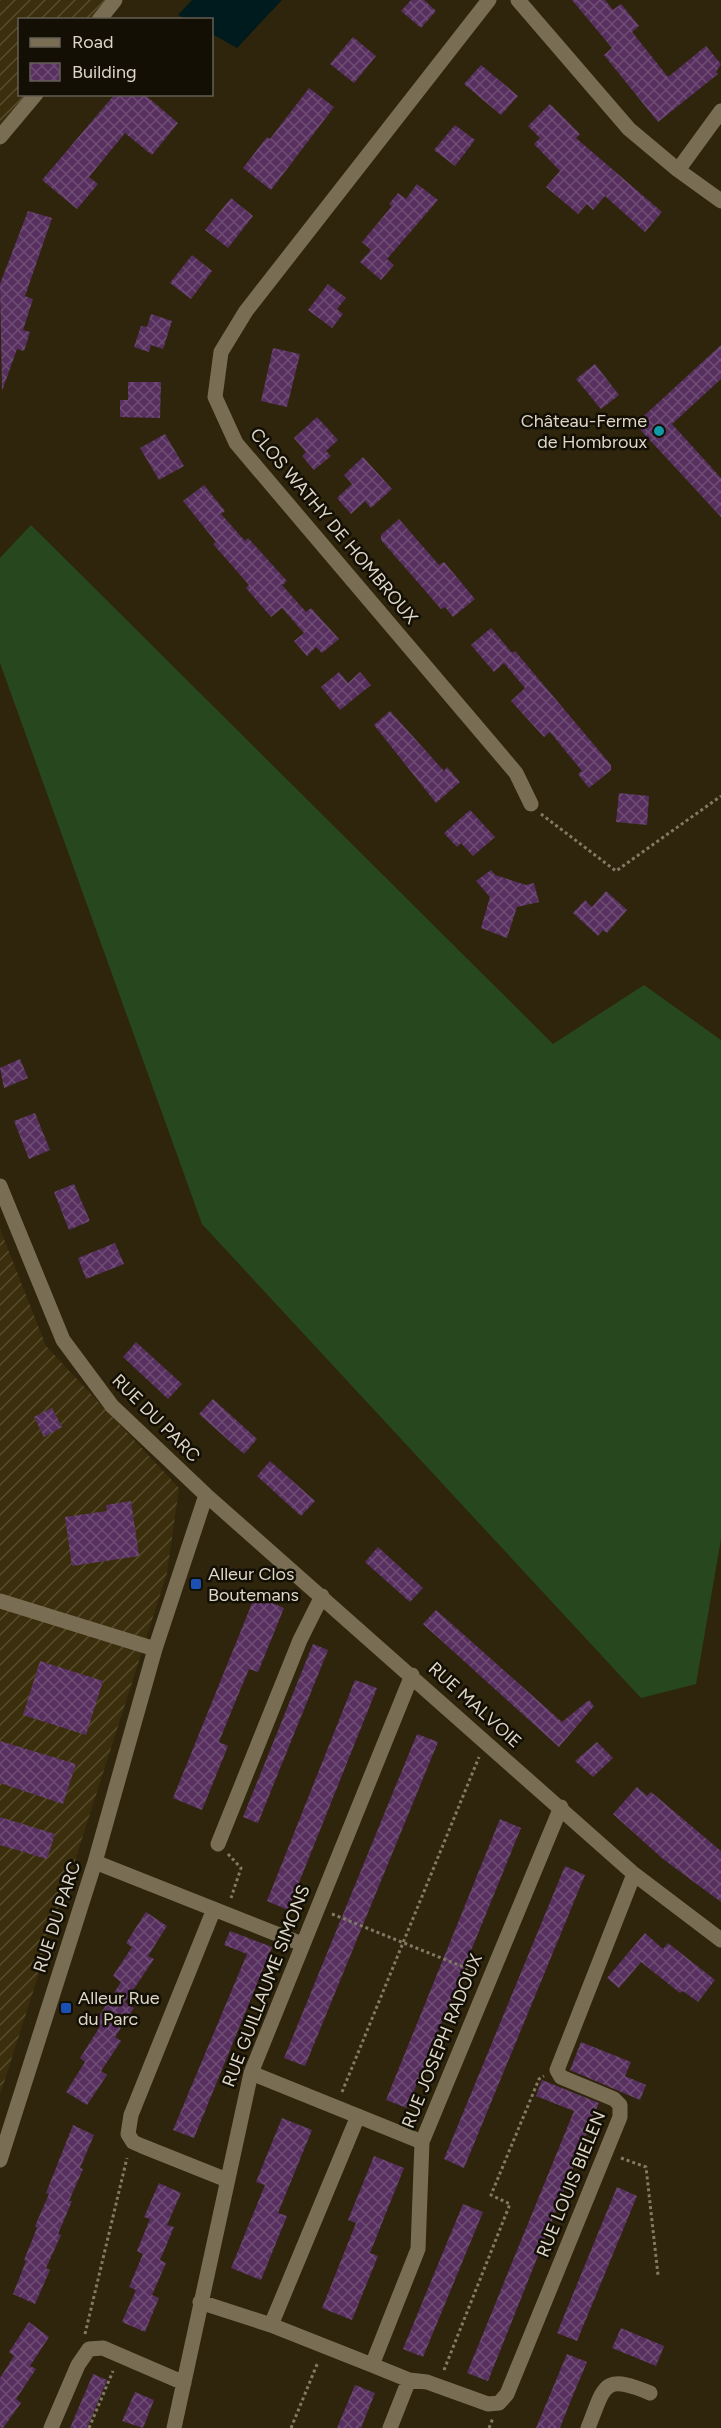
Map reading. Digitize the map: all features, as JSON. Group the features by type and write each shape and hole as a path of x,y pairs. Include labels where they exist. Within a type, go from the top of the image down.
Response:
{"street":[{"path":"101,18 115,0"},
{"name":"CLOS WATHY DE HOMBROUX","path":"489,0 246,311 221,352 215,397 236,443 516,773 531,804"},
{"path":"523,2 581,76 629,129 678,170 721,201"},
{"path":"0,138 34,96"},
{"path":"678,170 721,111"},
{"name":"RUE DU PARC","path":"0,1186 63,1340 112,1406 206,1495 155,1649 95,1862 0,2160"},
{"name":"RUE MALVOIE","path":"206,1495 412,1675 634,1874 721,1940"},
{"path":"218,1844 300,1640 322,1596"},
{"path":"0,1601 155,1649"},
{"name":"RUE GUILLAUME SIMONS","path":"174,2428 251,2073 412,1675"},
{"name":"RUE JOSEPH RADOUX","path":"372,2365 418,2249 422,2142 561,1807"},
{"path":"95,1862 302,1944"},
{"path":"557,2070 634,1874"},
{"path":"220,1911 131,2115 128,2134 133,2142 227,2180"},
{"name":"RUE LOUIS BIELEN","path":"409,2380 438,2386 488,2404 499,2403 507,2394 618,2123 620,2105 614,2099 561,2078 557,2070"},
{"path":"251,2073 422,2142"},
{"path":"271,2325 358,2116"},
{"path":"200,2302 271,2325 409,2380 390,2428"},
{"path":"51,2428 78,2365 89,2349 103,2348 184,2382"},
{"path":"588,2428 603,2390 610,2384 628,2384 650,2393"}],"path":[{"path":"531,804 551,823 616,871 721,796"},
{"path":"336,2108 486,1742"},
{"path":"218,1844 241,1868 220,1911"},
{"path":"316,1908 489,1977"},
{"path":"438,2386 510,2204 491,2195 539,2079 557,2070"},
{"path":"89,2349 85,2328 93,2309 123,2172 133,2142"},
{"path":"606,2152 646,2167 658,2275"},
{"path":"291,2428 325,2346"},
{"path":"89,2428 120,2355"}],"shaded area":[{"path":"0,0 108,0 92,18 18,18 18,96 26,96 0,125"},
{"path":"0,1229 46,1346 179,1488 167,1573 0,2095"}],"green space":[{"path":"31,525 553,1044 644,985 721,1040 721,1539 696,1684 641,1698 202,1224 0,663 0,558"}],"water":[{"path":"192,0 282,0 237,48 213,35 213,18 184,18 178,15"}],"building":[{"path":"411,0 424,0 436,11 421,28 401,11"},
{"path":"572,0 605,0 613,10 621,4 639,26 632,32 668,77 706,46 721,64 716,72 718,74 658,122 604,55 612,48"},
{"path":"353,37 376,56 354,83 330,64"},
{"path":"481,65 518,96 501,115 464,84"},
{"path":"309,88 334,107 271,190 243,168 267,137 270,139"},
{"path":"113,96 146,96 178,123 152,155 125,133 89,177 98,184 77,209 42,180"},
{"path":"550,104 580,134 576,138 662,212 645,232 605,196 593,210 587,204 578,214 546,187 560,171 534,144 540,138 528,126"},
{"path":"455,125 475,140 455,166 434,150"},
{"path":"417,184 438,200 387,259 394,265 381,280 360,262 371,250 362,242 392,206 389,204 398,193 406,199"},
{"path":"231,198 253,216 228,248 205,230"},
{"path":"28,211 52,218 25,296 33,299 23,330 30,332 24,351 17,349 2,391 0,284"},
{"path":"192,255 212,271 191,299 170,283"},
{"path":"328,284 346,298 337,309 343,314 332,328 308,310"},
{"path":"151,314 172,321 163,349 151,345 149,352 134,347 141,326 147,327"},
{"name":"Château-Ferme de Hombroux","path":"721,345 721,379 672,424 721,478 721,517 635,424"},
{"path":"273,348 300,354 287,407 261,401"},
{"path":"595,364 619,395 601,409 576,379"},
{"path":"128,382 161,382 160,418 120,417 120,400 128,400"},
{"path":"317,417 338,440 326,451 331,456 314,470 302,456 306,452 294,438"},
{"path":"165,434 184,466 159,480 140,448"},
{"path":"363,457 392,489 371,508 365,501 351,514 337,498 352,484 344,475"},
{"path":"204,485 225,511 221,514 245,541 248,538 287,581 282,585 306,612 311,608 339,639 322,653 316,647 307,656 294,641 304,633 282,608 271,617 246,588 249,585 213,544 216,542 183,501"},
{"path":"399,519 439,565 444,562 475,599 453,617 445,607 441,609 381,540 381,535"},
{"path":"491,628 512,653 515,651 611,765 611,770 589,788 578,774 582,771 550,732 544,737 511,701 525,688 504,663 494,672 471,645"},
{"path":"339,672 348,683 360,672 371,685 340,710 321,687"},
{"path":"390,711 444,771 447,767 460,782 436,803 374,725"},
{"path":"619,793 649,796 647,825 616,822"},
{"path":"470,810 495,837 473,856 461,843 457,847 444,833"},
{"path":"491,870 495,875 526,885 534,883 539,902 517,907 507,938 481,928 490,897 476,881"},
{"path":"606,891 627,910 607,933 603,930 598,936 573,913 585,900 592,907"},
{"path":"20,1059 28,1078 4,1088 0,1068"},
{"path":"35,1113 50,1150 29,1159 14,1121"},
{"path":"74,1184 90,1221 69,1230 54,1192"},
{"path":"115,1243 124,1264 86,1279 78,1258"},
{"path":"136,1342 182,1384 168,1399 123,1357"},
{"path":"213,1399 257,1439 244,1454 199,1414"},
{"path":"52,1408 62,1427 44,1437 34,1417"},
{"path":"270,1461 315,1501 301,1516 257,1476"},
{"path":"131,1501 139,1556 72,1566 65,1517 107,1511 106,1505"},
{"path":"378,1547 423,1588 410,1602 365,1562"},
{"path":"255,1596 284,1608 258,1672 249,1669 231,1712 219,1742 228,1746 202,1810 173,1798"},
{"path":"436,1610 562,1722 589,1700 594,1706 559,1747 423,1624"},
{"path":"313,1644 328,1650 258,1823 243,1817"},
{"path":"40,1661 103,1681 86,1735 23,1715"},
{"path":"355,1680 377,1688 288,1910 267,1901"},
{"path":"417,1734 438,1742 305,2066 284,2058"},
{"path":"0,1741 76,1764 63,1804 0,1783"},
{"path":"597,1742 613,1758 593,1777 575,1761"},
{"path":"637,1787 647,1796 651,1792 721,1851 721,1902 663,1859 613,1814"},
{"path":"0,1817 55,1834 47,1859 0,1845"},
{"path":"500,1819 521,1828 407,2108 386,2100"},
{"path":"565,1866 585,1875 464,2168 444,2159"},
{"path":"146,1912 167,1926 148,1956 154,1959 125,2002 134,2008 115,2037 121,2041 101,2071 107,2075 87,2105 66,2092 85,2062 80,2058 99,2028 94,2024 121,1982 113,1976 132,1947 126,1943"},
{"path":"230,1931 272,1947 194,2138 173,2130 247,1954 224,1945"},
{"path":"645,1933 663,1949 668,1943 715,1980 698,2002 683,1991 680,1993 641,1962 619,1988 607,1978"},
{"path":"581,2042 631,2062 625,2076 646,2085 640,2100 570,2070"},
{"path":"542,2080 599,2103 488,2381 467,2373 574,2111 536,2096"},
{"path":"282,2118 312,2130 278,2213 287,2216 261,2280 231,2268 265,2185 256,2182"},
{"path":"73,2125 94,2135 69,2201 72,2201 58,2234 61,2235 46,2268 50,2270 35,2304 13,2294 37,2228 35,2226 49,2194 46,2193"},
{"path":"374,2156 404,2168 370,2253 378,2256 352,2320 322,2308 356,2223 348,2220"},
{"path":"159,2183 181,2193 167,2225 174,2227 160,2260 166,2263 152,2295 159,2298 145,2332 122,2322 136,2290 129,2287 143,2254 137,2251 150,2219 144,2217"},
{"path":"617,2187 637,2196 577,2341 557,2333"},
{"path":"463,2204 483,2212 423,2357 403,2349"},
{"path":"29,2322 49,2337 30,2366 36,2369 16,2399 21,2403 3,2428 0,2428 0,2378 14,2356 9,2352"},
{"path":"621,2328 664,2346 656,2366 612,2348"},
{"path":"567,2354 587,2362 560,2428 536,2428"},
{"path":"93,2374 107,2380 87,2428 70,2428"},
{"path":"355,2385 375,2393 361,2428 337,2428"},
{"path":"135,2392 154,2400 143,2428 122,2421"}],"place":[{"name":"Château-Ferme de Hombroux","path":"659,431"},
{"name":"Alleur Clos Boutemans","path":"196,1584"},
{"name":"Alleur Rue du Parc","path":"66,2008"}]}
